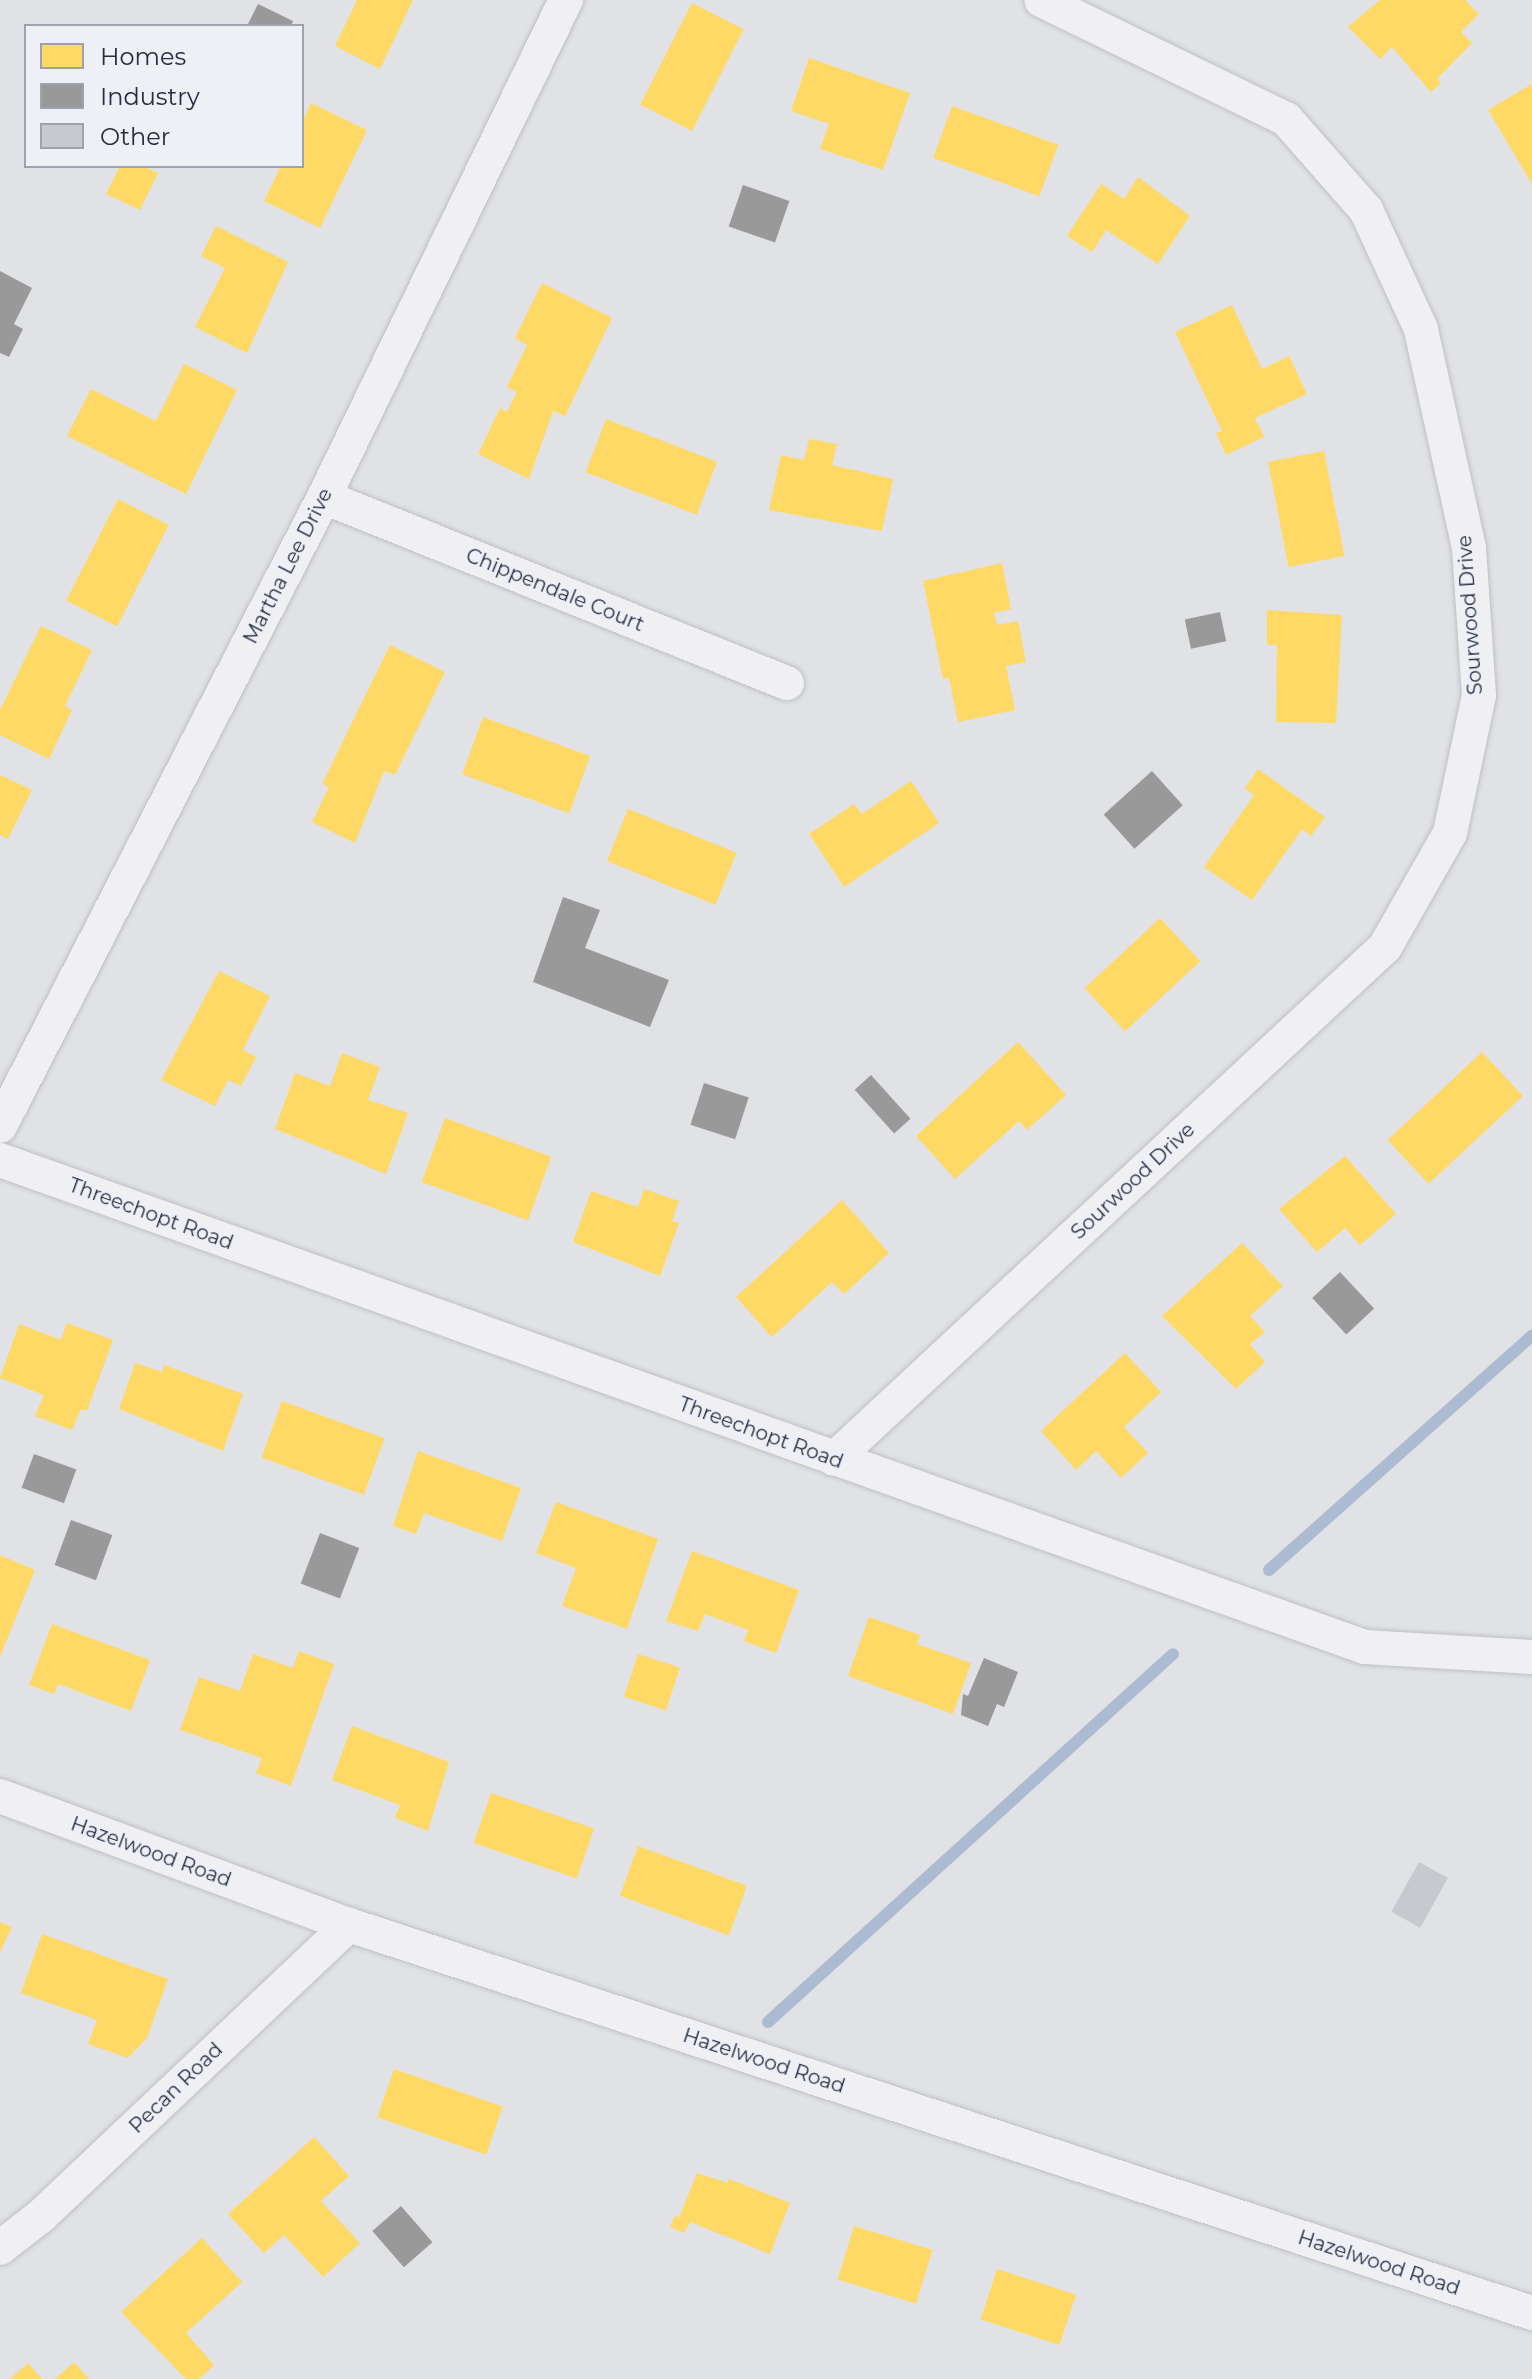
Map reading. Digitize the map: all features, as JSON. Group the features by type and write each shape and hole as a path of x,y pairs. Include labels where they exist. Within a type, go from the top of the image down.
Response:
{"street":[{"name":"Martha Lee Drive","path":"0,1126 324,497 566,0"},
{"name":"Sourwood Drive","path":"834,1459 1385,947 1450,833 1479,695 1469,548 1421,329 1366,210 1286,119 1041,0"},
{"name":"Chippendale Court","path":"324,497 787,683"},
{"name":"Threechopt Road","path":"0,1160 1365,1647 1532,1657"},
{"name":"Hazelwood Road","path":"0,1796 349,1925 1532,2313"},
{"name":"Pecan Road","path":"0,2248 41,2216 349,1925"}],"building: Homes":[{"path":"357,0 413,0 380,69 335,46"},
{"path":"1380,0 1465,0 1479,14 1461,32 1472,43 1437,79 1441,83 1431,92 1392,47 1380,59 1348,27"},
{"path":"692,3 744,29 692,131 640,105"},
{"path":"809,58 910,93 883,170 820,149 829,124 791,111"},
{"path":"1532,84 1532,184 1488,110"},
{"path":"311,103 367,130 320,228 264,201 280,168 304,168 304,119"},
{"path":"952,106 1058,145 1039,196 933,158"},
{"path":"119,168 147,168 158,173 140,210 106,194"},
{"path":"1138,177 1190,216 1158,264 1106,230 1092,252 1067,236 1101,184 1124,199"},
{"path":"216,226 288,262 247,353 195,327 225,268 201,256"},
{"path":"542,283 612,318 565,416 553,411 529,479 478,454 500,408 507,412 517,392 507,387 527,345 515,338"},
{"path":"1232,305 1262,369 1289,356 1307,394 1255,418 1264,437 1226,455 1216,433 1222,431 1175,332"},
{"path":"184,364 237,390 186,494 67,436 91,389 156,421"},
{"path":"606,419 717,462 697,515 586,472"},
{"path":"809,439 837,444 832,465 893,479 882,531 769,510 781,455 804,460"},
{"path":"1324,451 1344,556 1288,567 1268,462"},
{"path":"118,499 169,525 117,626 66,601"},
{"path":"1002,563 1011,609 994,613 997,625 1018,621 1026,662 1006,666 1015,710 958,722 949,678 943,679 923,581"},
{"path":"1267,610 1342,615 1336,723 1276,722 1277,645 1267,645"},
{"path":"41,626 92,650 65,706 72,710 49,759 0,735 0,710"},
{"path":"390,645 445,672 395,775 384,771 355,843 312,822 329,787 322,784"},
{"path":"483,717 590,756 569,813 462,774"},
{"path":"1258,769 1325,817 1311,836 1302,829 1252,900 1204,867 1254,795 1245,788"},
{"path":"0,775 32,790 8,839 0,835"},
{"path":"911,781 939,823 844,887 809,834 854,804 862,814"},
{"path":"628,809 736,853 716,905 607,861"},
{"path":"1160,918 1200,961 1125,1031 1085,988"},
{"path":"219,971 270,996 243,1050 256,1057 241,1086 228,1080 215,1106 161,1080"},
{"path":"1018,1042 1066,1095 1027,1130 1019,1121 955,1179 916,1136"},
{"path":"1482,1052 1523,1096 1429,1184 1388,1140"},
{"path":"342,1053 380,1067 368,1100 408,1113 386,1174 275,1129 295,1073 330,1086"},
{"path":"445,1118 551,1157 528,1221 422,1182"},
{"path":"1345,1156 1396,1214 1360,1245 1345,1228 1317,1252 1279,1209"},
{"path":"644,1189 679,1201 672,1221 679,1223 660,1276 573,1242 591,1191 638,1207"},
{"path":"842,1200 889,1253 844,1294 832,1282 772,1337 736,1297"},
{"path":"1242,1243 1283,1286 1250,1316 1265,1332 1250,1344 1265,1362 1236,1389 1162,1316"},
{"path":"67,1323 113,1340 87,1411 81,1409 72,1430 35,1416 44,1395 0,1378 19,1324 61,1340"},
{"path":"1125,1353 1161,1392 1124,1427 1148,1453 1121,1478 1096,1451 1076,1470 1041,1431"},
{"path":"135,1363 162,1372 164,1365 243,1394 223,1451 119,1409"},
{"path":"282,1401 384,1438 364,1495 261,1457"},
{"path":"418,1451 521,1488 502,1541 424,1513 416,1534 393,1526"},
{"path":"556,1502 658,1539 627,1629 562,1606 576,1568 536,1553"},
{"path":"692,1551 799,1590 776,1653 744,1641 748,1630 705,1614 698,1631 666,1621"},
{"path":"0,1555 35,1570 0,1657"},
{"path":"869,1617 920,1635 917,1644 971,1663 953,1714 848,1676"},
{"path":"52,1624 150,1660 131,1711 58,1684 54,1694 29,1685"},
{"path":"299,1651 334,1664 291,1786 256,1773 262,1758 180,1730 199,1677 240,1691 253,1654 293,1668"},
{"path":"638,1654 680,1668 666,1710 624,1697"},
{"path":"352,1726 449,1762 428,1831 395,1818 400,1805 332,1780"},
{"path":"491,1793 594,1828 577,1879 474,1843"},
{"path":"638,1846 747,1886 729,1935 620,1896"},
{"path":"0,1922 12,1927 0,1952"},
{"path":"42,1934 168,1979 147,2038 128,2058 88,2044 97,2020 21,1993"},
{"path":"394,2069 503,2106 486,2155 377,2117"},
{"path":"314,2137 349,2176 321,2201 360,2243 323,2277 284,2235 264,2253 228,2214"},
{"path":"697,2173 728,2183 729,2179 790,2203 770,2254 690,2222 684,2233 670,2227 675,2215 679,2218"},
{"path":"854,2226 932,2250 916,2304 838,2280"},
{"path":"202,2238 242,2282 186,2333 214,2365 199,2379 186,2379 121,2312"},
{"path":"997,2269 1076,2295 1060,2345 981,2319"},
{"path":"74,2362 89,2379 55,2379"},
{"path":"28,2363 42,2379 10,2379"}],"building: Industry":[{"path":"258,4 293,21 292,24 248,24"},
{"path":"743,185 789,201 775,243 729,227"},
{"path":"0,271 32,288 14,324 23,329 9,357 0,353"},
{"path":"1220,612 1226,641 1191,649 1185,619"},
{"path":"1152,771 1183,805 1134,849 1104,814"},
{"path":"563,897 600,910 585,948 669,980 650,1027 533,982"},
{"path":"871,1075 910,1119 894,1134 855,1090"},
{"path":"704,1083 749,1098 735,1139 690,1125"},
{"path":"1340,1272 1374,1309 1346,1334 1312,1298"},
{"path":"34,1454 76,1469 64,1503 22,1488"},
{"path":"71,1520 112,1535 96,1580 55,1565"},
{"path":"320,1533 359,1548 340,1598 301,1583"},
{"path":"984,1658 1018,1672 1004,1707 997,1704 988,1726 961,1715 963,1694 968,1696"},
{"path":"401,2206 432,2242 404,2267 372,2231"}],"building: Other":[{"path":"1419,1862 1448,1878 1420,1928 1391,1912"}],"waterway":[{"path":"1269,1570 1532,1336"},
{"path":"768,2022 1173,1654"}]}
